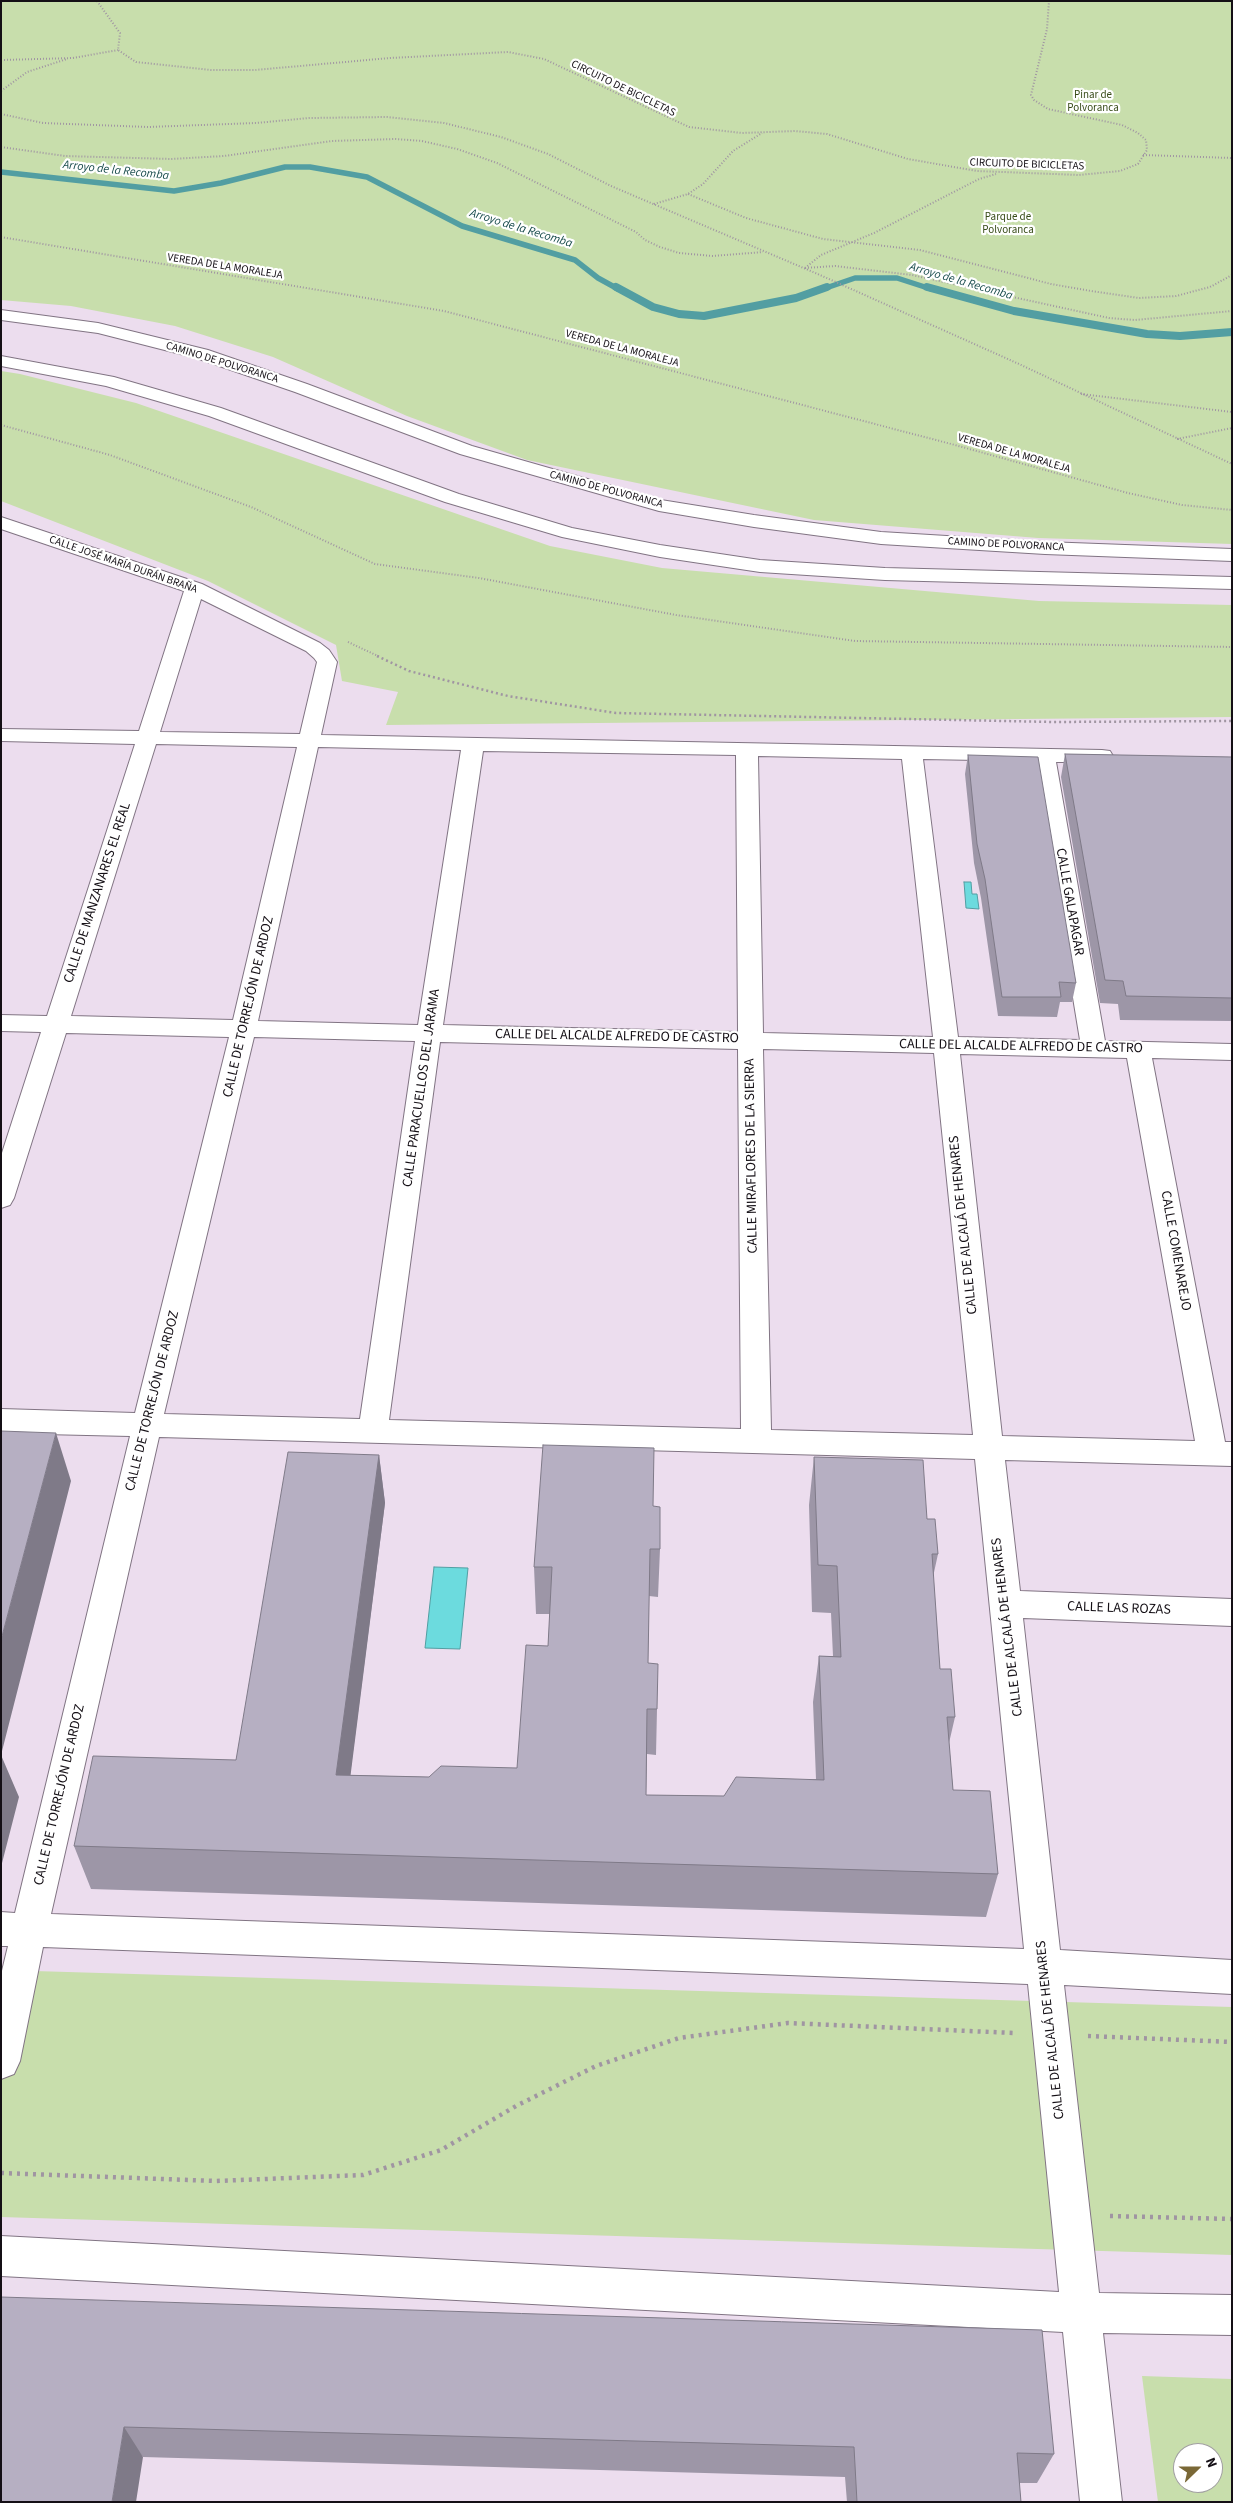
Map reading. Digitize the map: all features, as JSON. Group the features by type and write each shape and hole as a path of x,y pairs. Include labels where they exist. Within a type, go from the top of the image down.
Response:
{"main road":[{"name":"CAMINO DE POLVORANCA","path":"6,315 98,328 202,354 301,388 466,450 659,505 754,521 881,538 1045,548 1232,555"},
{"path":"1,361 126,386 215,412 452,498 569,533 660,551 760,566 885,574 1232,583"},
{"name":"CALLE JOSÉ MARÍA DURÁN BRAÑA","path":"1,523 195,588 313,647 326,658 326,666 310,741"},
{"name":"CALLE DE MANZANARES EL REAL","path":"1,1198 195,588"},
{"path":"1,735 1123,756"},
{"name":"CALLE DE TORREJÓN DE ARDOZ","path":"1,2062 15,1930 147,1425 244,1028 310,741"},
{"name":"CALLE PARACUELLOS DEL JARAMA","path":"373,1431 429,1033 473,744"},
{"name":"CALLE MIRAFLORES DE LA SIERRA","path":"747,750 756,1442"},
{"name":"CALLE DE ALCALÁ DE HENARES","path":"912,753 946,1045 1101,2502"},
{"name":"CALLE GALAPAGAR","path":"1044,756 1094,1049"},
{"name":"CALLE DEL ALCALDE ALFREDO DE CASTRO","path":"1,1023 1232,1052"},
{"name":"CALLE COMENAREJO","path":"1138,1050 1222,1454"},
{"path":"1,1422 1222,1454"},
{"name":"CALLE LAS ROZAS","path":"1006,1604 1232,1613"},
{"path":"15,1930 1045,1967 1232,1977"},
{"path":"1,2256 1080,2313 1232,2315"}],"path":[{"path":"1,60 23,61 73,58 118,50 120,33 97,1"},
{"path":"1049,1 1046,30 1032,84 1031,95 1034,100 1059,112 1130,128 1146,140 1147,150 1142,155"},
{"name":"CIRCUITO DE BICICLETAS","path":"118,50 136,62 220,70 254,70 508,52 544,59 601,84 676,123 716,131 762,133 795,131 828,134 939,166 999,173 1079,175 1105,173 1120,171 1138,164 1142,155"},
{"path":"1,91 27,72 73,58"},
{"path":"1,114 43,123 148,127 333,117 416,119 471,129 522,144 654,204 820,274 1019,364 1232,464"},
{"path":"654,204 688,194 703,184 733,151 762,133"},
{"path":"1,147 65,156 171,159 224,156 332,141 396,138 422,141 456,149 497,163 576,204 629,228 645,240 660,247 679,252 713,256 766,252"},
{"path":"1142,155 1164,154 1232,158"},
{"path":"805,268 821,255 850,241 882,229 979,179 999,173"},
{"path":"688,194 746,218 823,239 920,250 1051,284 1139,298 1176,296 1210,287 1232,275"},
{"name":"VEREDA DE LA MORALEJA","path":"1,237 444,311 955,445 1128,493 1182,505 1232,510"},
{"path":"805,268 835,266 912,275 1109,318 1136,320 1232,311"},
{"path":"1078,393 1232,412"},
{"path":"1,425 110,455 242,504 375,564 479,578 676,615 856,641 1232,647"},
{"path":"1176,439 1232,428"},
{"path":"346,641 409,671 508,696 616,713 1043,722 1232,721"},
{"path":"1,2172 216,2181 363,2175 440,2150 516,2106 596,2066 680,2038 788,2023 1232,2042"},
{"path":"1070,2214 1232,2219"}],"green space":[{"name":"Parque de Polvoranca","path":"1,1 1232,1 1232,544 1038,538 814,520 527,460 407,416 273,357 175,326 71,306 1,300"},
{"path":"1,371 136,403 550,546 662,568 1039,601 1232,605 1232,717 386,725 398,692 342,681 336,645 208,581 1,501"},
{"path":"1,1970 1232,2007 1232,2255 1,2217"},
{"path":"1142,2376 1232,2379 1232,2502 1158,2502"}],"water":[{"path":"964,882 971,882 972,894 977,894 979,909 966,908"},
{"path":"434,1567 468,1568 460,1649 425,1648"}],"building":[{"path":"1065,754 1232,757 1232,998 1126,996 1123,981 1105,980"},
{"path":"968,755 1038,757 1076,983 1059,982 1061,997 1002,997 985,879 977,844"},
{"path":"1,1431 56,1433 1,1640"},
{"path":"543,1445 654,1448 653,1506 660,1507 660,1549 650,1549 648,1663 658,1664 657,1709 647,1709 646,1795 724,1796 736,1777 824,1780 819,1656 841,1657 837,1566 818,1565 814,1457 923,1460 927,1519 935,1519 938,1554 932,1554 940,1669 951,1669 955,1717 947,1717 953,1790 990,1791 998,1874 74,1846 93,1756 236,1760 288,1452 379,1455 336,1775 429,1777 441,1766 517,1768 526,1645 548,1646 552,1567 534,1567"},
{"path":"1,2297 1042,2330 1054,2454 1017,2453 1021,2502 857,2502 854,2447 124,2427 112,2502 1,2502"}],"waterway":[{"name":"Arroyo de la Recomba","path":"1,172 174,191 221,183 285,167 310,167 367,177 462,226 575,260 598,278 618,289"},
{"name":"Arroyo de la Recomba","path":"823,289 855,278 897,278 931,289"},
{"name":"Arroyo de la Recomba","path":"616,287 653,307 679,314 704,316 796,298 827,287"},
{"name":"Arroyo de la Recomba","path":"927,287 1014,311 1147,334 1180,336 1232,332"}],"park label":[{"name":"Pinar de Polvoranca","path":"1093,102"}]}
